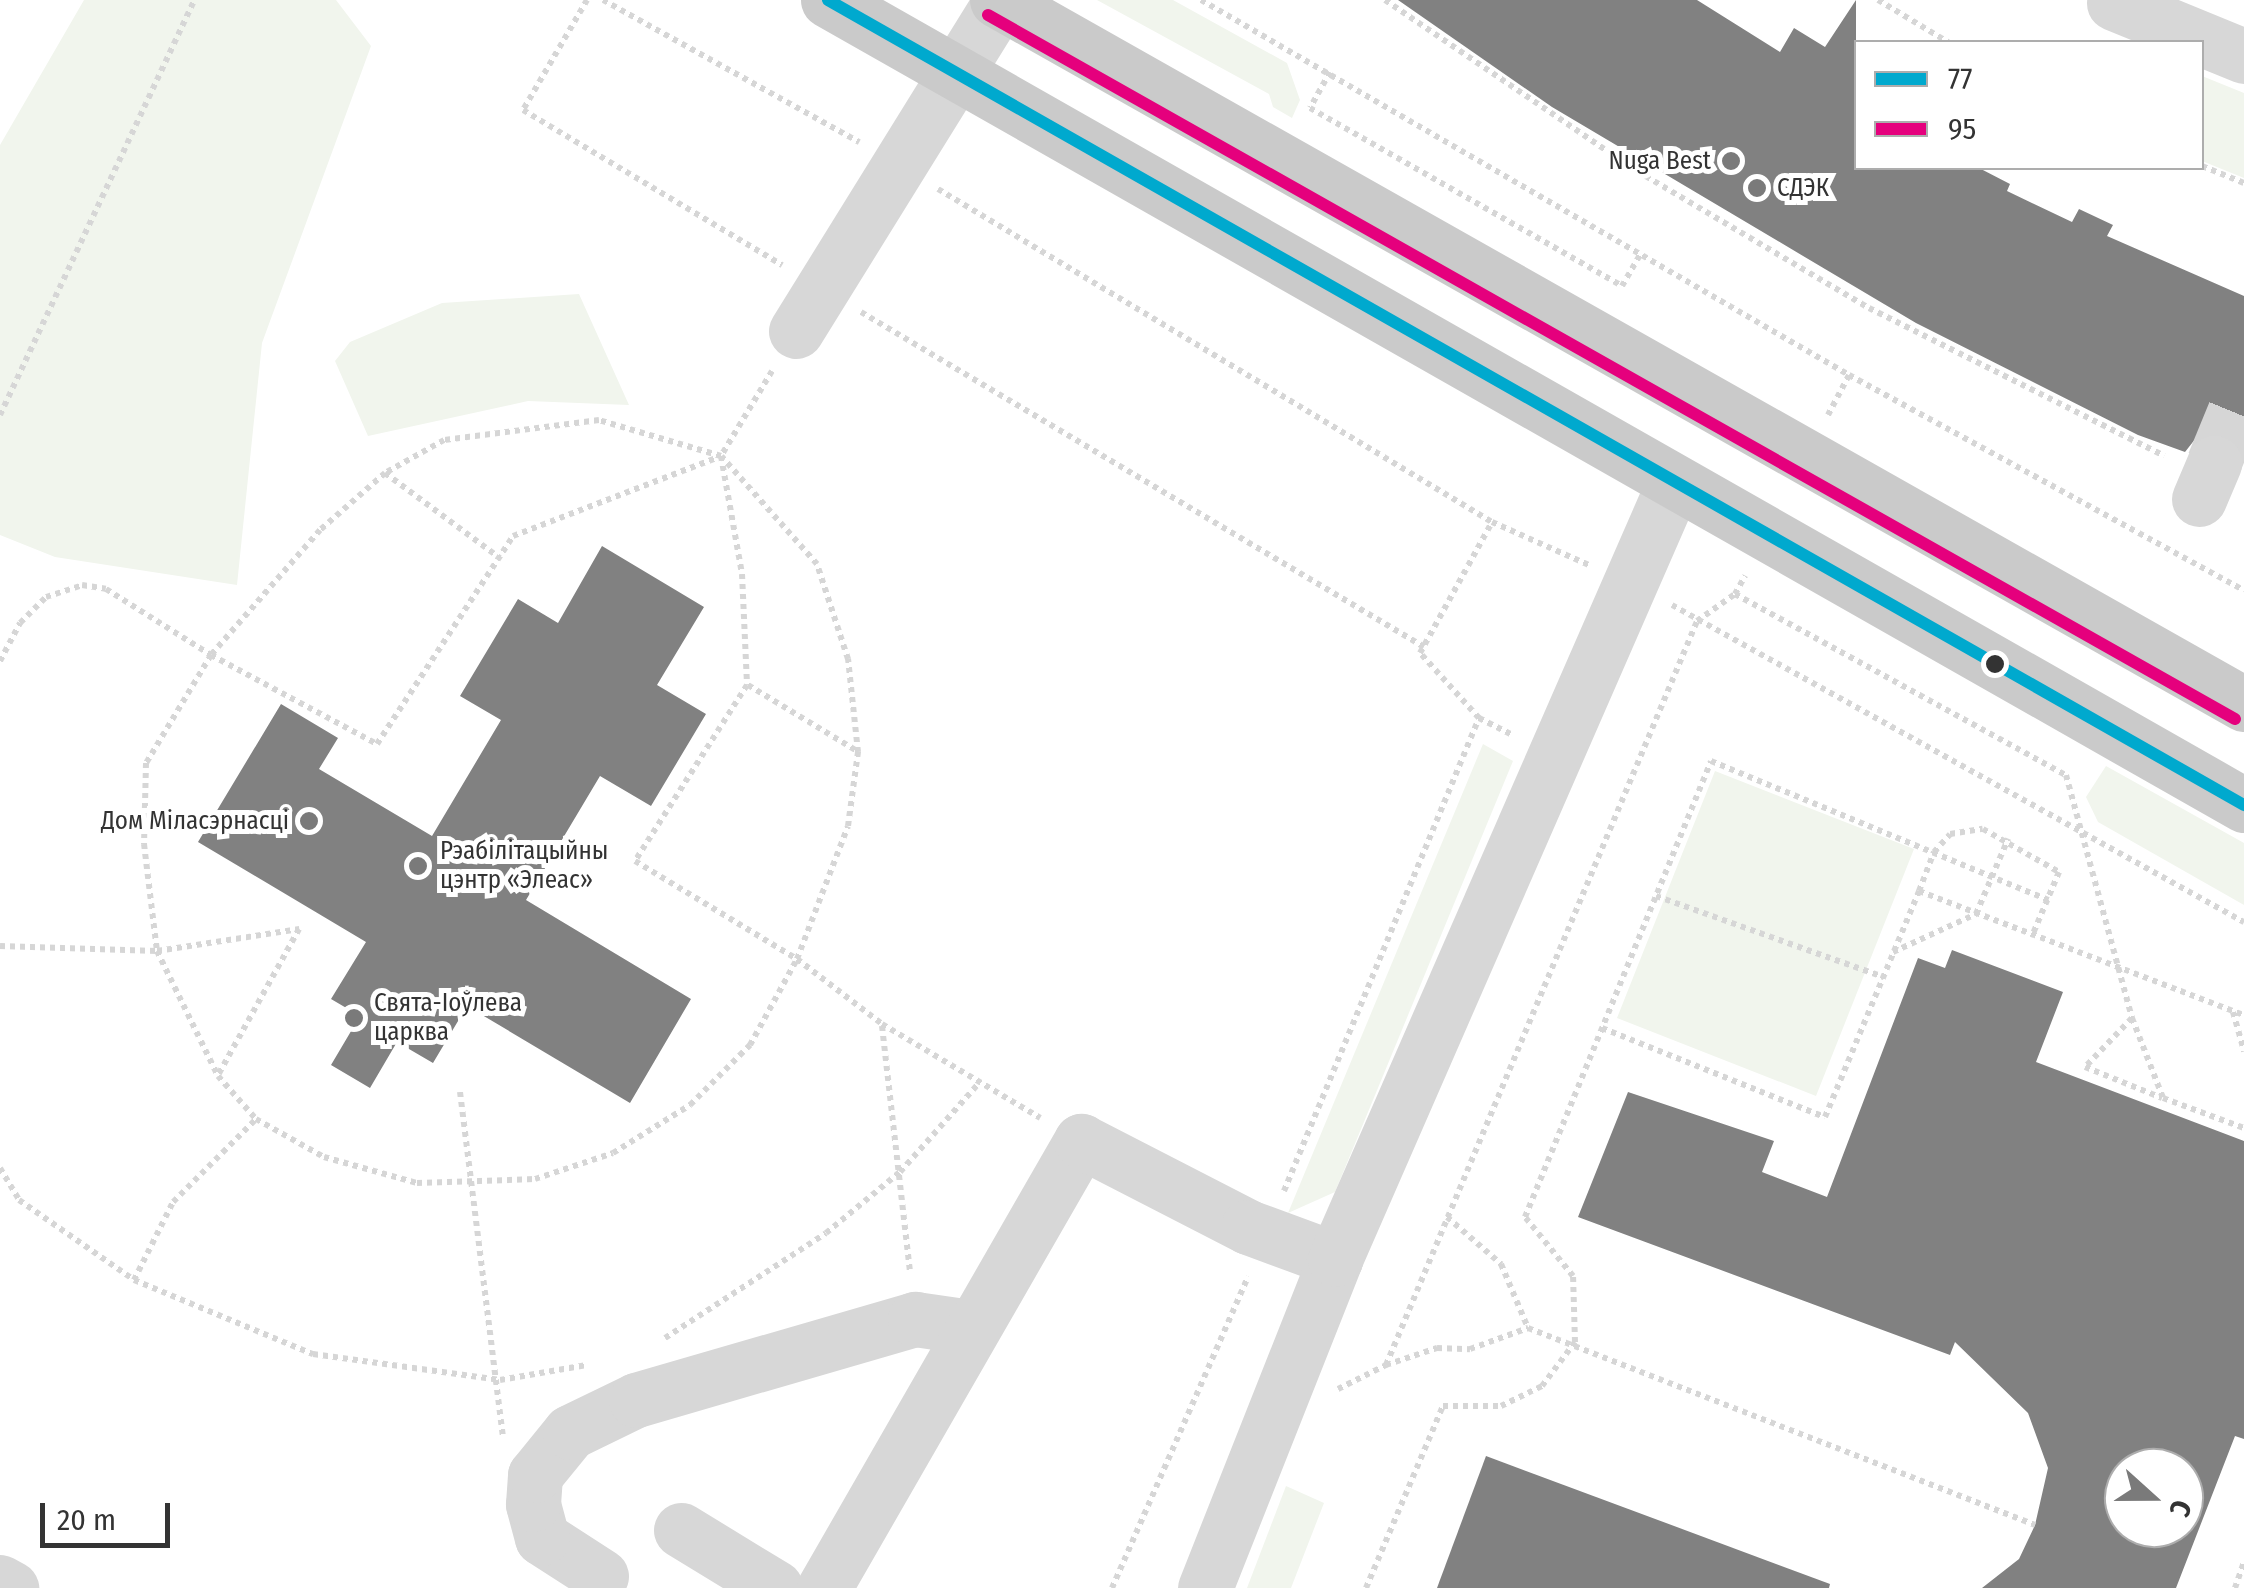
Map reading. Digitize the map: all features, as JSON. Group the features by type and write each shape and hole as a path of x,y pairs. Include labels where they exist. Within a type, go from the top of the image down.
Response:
{"main road":[{"path":"828,0 1673,485 2244,805"},
{"path":"998,1 2244,704"}],"street":[{"path":"808,310 998,1"},
{"path":"2114,3 2244,56"},
{"path":"1205,1588 1335,1259 1673,485"},
{"path":"824,1588 1081,1140 1266,1235 1335,1259"},
{"path":"601,1576 542,1538 533,1504 535,1476 570,1432 636,1400 915,1319 970,1328"},
{"path":"681,1530 776,1588"},
{"path":"0,1582 11,1588"}],"path":[{"path":"0,415 194,0"},
{"path":"587,0 523,110 808,310 1424,647"},
{"path":"603,0 897,165 1492,522 1631,582 2084,829 2244,922"},
{"path":"1201,0 1849,376 2244,590"},
{"path":"1386,0 1636,171 1869,308 2208,479"},
{"path":"1878,0 1945,40"},
{"path":"1330,72 1310,108 1622,286 1640,254"},
{"path":"2204,167 2244,183"},
{"path":"0,661 20,622 46,597 82,585 106,589 212,655 377,744 513,536 721,456 808,310"},
{"path":"1822,425 1849,376"},
{"path":"599,420 721,456 816,564 848,659 858,752 848,826 797,960 750,1045 690,1105 613,1154 535,1178 417,1183 364,1171 256,1120 218,1076 157,951 144,844 146,763 212,655 320,530 386,474 444,440 599,420"},
{"path":"721,456 742,574 748,685 635,861 797,960 882,1024 1081,1140"},
{"path":"386,474 500,558"},
{"path":"1112,1588 1266,1235 1479,718 1420,652 1492,522"},
{"path":"1386,1365 1697,620 1734,594 1748,570"},
{"path":"1734,594 2066,775 2084,829 2132,1018 2163,1098"},
{"path":"748,685 858,752"},
{"path":"1366,1588 1443,1406 1501,1406 1542,1386 1575,1342 1573,1276 1525,1216 1711,761 2048,900"},
{"path":"1602,1028 1826,1117 1934,852 1950,834 1984,829 2008,839 2058,872 2032,936"},
{"path":"1893,952 1976,914 2008,839"},
{"path":"1919,891 2122,973 2244,1015"},
{"path":"1656,896 1884,978"},
{"path":"0,946 157,951 298,929 218,1076"},
{"path":"2232,1010 2244,1051"},
{"path":"2132,1018 2085,1068 2244,1128"},
{"path":"882,1024 915,1319"},
{"path":"662,1339 766,1277 900,1172 978,1083"},
{"path":"460,1092 500,1380 504,1456"},
{"path":"134,1280 173,1202 256,1120"},
{"path":"0,1168 20,1200 134,1280 313,1354 500,1380 608,1359"},
{"path":"1447,1217 1501,1264 1528,1328"},
{"path":"1321,1398 1386,1365 1438,1348 1470,1349 1528,1328 1575,1342 2035,1526"},
{"path":"2234,1588 2244,1562"}],"shaded area":[{"path":"84,0 336,0 371,46 262,343 237,585 55,557 0,535 0,145"},
{"path":"1097,0 1173,0 1287,63 1300,100 1292,118 1273,107 1269,94"},
{"path":"2204,77 2244,93 2244,178 2204,162"},
{"path":"579,294 629,405 528,401 368,436 335,361 350,342 442,303"},
{"path":"1483,744 1513,761 1335,1192 1288,1213"},
{"path":"2106,766 2244,843 2244,905 2098,822 2086,797"},
{"path":"1715,771 1914,849 1816,1096 1617,1018"},
{"path":"1286,1486 1324,1503 1291,1588 1247,1588"}],"building":[{"path":"1398,0 1697,0 1780,52 1794,28 1825,47 1856,0 1854,170 1983,170 2010,184 2007,191 2072,222 2079,209 2113,225 2107,236 2244,296 2244,456 2225,434 2196,438 2185,452 2138,435 1916,323 1552,107"},
{"name":"Дом Міласэрнасці","path":"602,546 704,607 657,685 706,714 651,806 600,776 526,900 691,999 630,1103 467,1006 433,1063 397,1042 370,1088 331,1065 360,1016 331,999 366,942 198,842 281,704 338,738 319,769 432,836 501,720 460,696 518,599 558,623"},
{"path":"1952,950 2063,992 2036,1062 2244,1141 2244,1439 2235,1436 2204,1516 2204,1448 2104,1448 2104,1548 2192,1548 2176,1588 1982,1588 2019,1559 2035,1525 2048,1468 2028,1413 1955,1342 1950,1355 1578,1217 1628,1092 1774,1141 1762,1172 1827,1197 1918,958 1945,968"},
{"path":"1486,1456 1830,1584 1829,1588 1437,1588"}],"tunnel":[{"path":"2214,463 2244,390"}],"transit line":[{"name":"77","path":"828,0 2244,805"},
{"name":"95","path":"988,15 2235,719"}],"place":[{"name":"Nuga Best","path":"1731,161"},
{"name":"СДЭК","path":"1757,188"},
{"name":"Дом Міласэрнасці","path":"309,821"},
{"name":"Рэабілітацыйны цэнтр «Элеас»","path":"418,866"},
{"name":"Свята-Іоўлева царква","path":"354,1018"}]}
